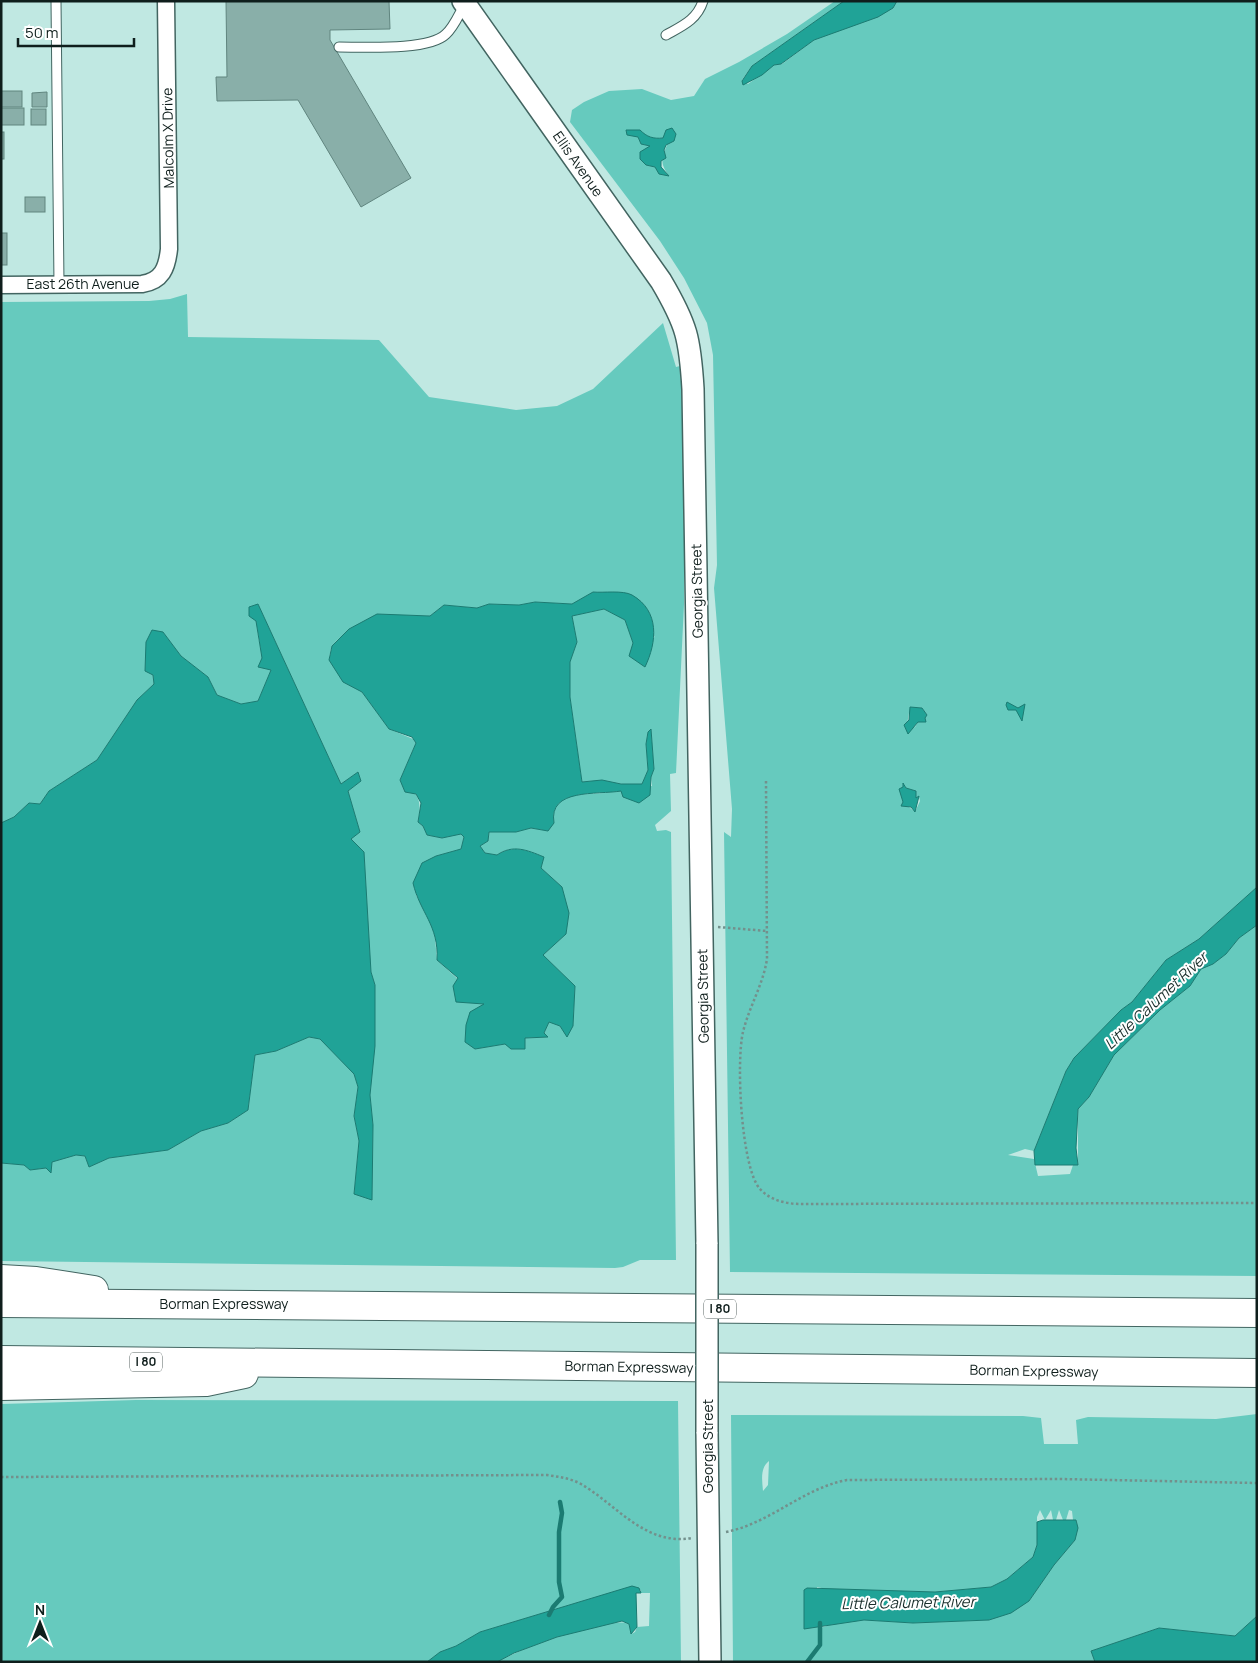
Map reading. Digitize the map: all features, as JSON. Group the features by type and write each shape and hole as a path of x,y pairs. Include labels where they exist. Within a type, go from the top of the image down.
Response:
{"highway":[{"path":"1,1280 36,1281 184,1304"},
{"name":"Borman Expressway","path":"1,1303 1257,1313"},
{"name":"Borman Expressway","path":"1,1360 1257,1373"},
{"path":"1,1386 206,1382 291,1364"}],"street":[{"name":"Malcolm X Drive","path":"162,274 166,266 169,249 166,1"},
{"name":"Ellis Avenue","path":"464,3 662,281 677,307 687,330"},
{"name":"East 26th Avenue","path":"1,284 142,284 158,279 162,274"},
{"name":"Georgia Street","path":"687,330 693,389 707,1244 710,1662"}],"lane":[{"path":"56,1 59,284"},
{"path":"666,35 696,16 703,1"},
{"path":"338,47 392,47 440,39 449,31 464,3"}],"path":[{"path":"766,781 767,931 765,969 743,1033 740,1064 746,1151 750,1171 759,1188 773,1199 802,1204 1257,1203"},
{"path":"702,927 737,927 767,931"},
{"path":"1,1477 548,1475 562,1477 581,1484 632,1523 659,1536"},
{"path":"729,1532 765,1519 819,1488 856,1479 1061,1478 1257,1483"}],"shaded area":[{"path":"835,1 844,1 752,66 742,80 748,84 774,65 782,64 814,40 893,8 897,1 1257,1 1257,887 1199,939 1166,960 1132,1002 1121,1010 1074,1058 1066,1071 1034,1151 1025,1149 1008,1155 1034,1159 1038,1176 1070,1174 1073,1165 1078,1165 1078,1109 1089,1097 1114,1055 1160,1010 1190,986 1201,968 1213,964 1226,954 1239,938 1257,925 1257,1276 730,1272 724,832 731,837 732,809 714,588 717,565 713,355 707,323 684,278 660,241 570,122 572,110 584,102 609,91 642,89 671,100 694,96 705,79 787,34","holes":["645,136 654,139 663,138 667,145 663,164 669,176 655,167 646,165 650,146 641,144 638,137","916,707 922,708 927,715 915,727 906,730 909,713","904,784 906,788 916,791 916,798 919,797 920,801 915,812 903,802"]},
{"path":"187,294 188,337 379,340 429,397 516,410 557,406 593,389 663,323 676,367 680,366 684,427 684,604 676,773 670,774 671,811 655,825 657,831 666,830 671,832 676,1260 640,1260 615,1268 1,1261 1,1163 24,1165 30,1170 46,1168 51,1173 51,1162 76,1155 85,1156 89,1167 109,1158 168,1150 201,1131 228,1123 248,1110 255,1055 276,1051 309,1037 321,1039 354,1074 358,1087 354,1116 359,1141 354,1193 372,1200 373,1125 370,1095 375,1022 375,985 371,972 351,838 360,832 348,791 361,781 358,772 341,784 258,604 258,638 266,662 271,670 258,701 241,704 217,695 208,677 181,656 163,632 153,675 154,684 137,700 97,760 49,791 40,804 29,803 14,817 1,823 1,302 149,301 170,299","holes":["593,592 655,637 633,643 625,620 604,609 572,616 577,642 570,662 570,697 582,782 642,784 648,770 646,744 648,732 651,730 654,769 651,777 652,786 605,793 571,795 557,803 552,813 548,831 531,828 516,832 489,832 488,841 480,846 485,853 497,855 508,850 520,849 543,857 541,868 562,887 566,934 543,955 575,986 573,1026 567,1036 560,1026 549,1021 544,1034 547,1037 525,1038 525,1049 505,1044 475,1049 485,1004 437,960 434,927 416,895 436,856 461,849 464,837 461,833 442,838 427,835 423,826 418,822 420,807 418,798 400,780 416,743 413,739 389,729 362,692 329,660 332,647 341,637 364,625 406,616 430,616 444,605 478,608 489,604 519,605 535,602 573,604"]},
{"path":"136,1400 678,1401 681,1662 497,1662 542,1642 602,1624 629,1624 631,1634 635,1632 637,1627 649,1626 650,1593 641,1593 641,1590 593,1598 480,1632 456,1646 440,1652 427,1662 1,1662 1,1404"},
{"path":"1257,1414 1257,1616 1235,1636 1159,1628 1091,1651 1095,1662 733,1662 731,1415 1023,1416 1041,1418 1044,1444 1078,1444 1076,1420 1088,1417 1216,1419","holes":["769,1461 768,1485 763,1491 763,1471","1040,1510 1045,1520 1051,1510 1053,1520 1056,1520 1059,1510 1063,1520 1066,1520 1069,1510 1072,1511 1073,1520 1077,1521 1075,1540 1054,1565 1029,1601 989,1620 913,1623 864,1620 837,1623 820,1628 817,1587 831,1590 935,1592 991,1587 1007,1579 1033,1557 1037,1545 1037,1517"]}],"water":[{"path":"844,1 897,1 893,8 878,17 814,40 781,64 774,65 762,75 743,85 742,81 752,66"},
{"path":"672,128 676,134 674,141 666,145 664,150 666,158 661,161 661,167 669,176 659,174 655,167 646,165 640,159 640,152 650,146 641,144 638,137 627,135 626,130 640,130 650,137 663,138 666,130"},
{"path":"593,592 618,592 632,595 648,609 652,618 654,637 645,667 629,656 633,643 625,620 604,609 572,616 577,642 570,662 570,697 582,782 602,780 621,784 642,784 648,770 646,744 648,732 651,729 654,769 651,777 650,795 639,803 623,797 621,791 576,795 559,804 554,812 554,823 548,831 531,828 516,832 489,832 488,841 480,846 485,853 497,855 509,850 520,849 544,857 541,868 562,887 569,913 566,934 543,955 575,986 573,1026 567,1037 560,1026 549,1022 544,1033 548,1037 525,1038 525,1049 511,1049 505,1044 475,1049 465,1042 466,1025 470,1012 484,1004 456,1002 453,986 458,978 437,960 435,937 413,883 422,863 436,856 461,849 464,837 461,834 442,838 427,835 423,826 418,822 421,803 416,794 405,792 400,780 416,743 412,737 389,729 362,692 343,682 329,660 332,646 349,629 377,614 430,616 444,605 477,608 489,604 519,605 535,602 572,604"},
{"path":"258,604 341,784 358,772 361,781 348,791 360,832 351,839 364,852 371,972 375,985 375,1046 370,1095 373,1125 372,1200 354,1194 359,1141 354,1116 358,1087 354,1074 320,1039 309,1037 276,1051 255,1055 248,1110 228,1123 201,1131 168,1150 109,1158 89,1167 85,1156 76,1155 52,1162 51,1173 46,1168 30,1170 24,1165 1,1163 1,823 14,817 29,803 40,804 49,791 97,760 137,700 154,684 153,675 145,671 146,642 152,630 163,632 181,656 208,677 217,695 241,704 258,701 271,670 258,667 262,658 256,621 249,616 249,607"},
{"path":"1007,702 1018,708 1025,704 1022,721 1016,710 1008,710"},
{"path":"910,707 922,708 927,715 925,718 926,722 918,722 908,734 904,725 909,720"},
{"path":"903,783 906,788 916,791 916,798 919,796 915,812 911,807 901,806 903,802 899,789 903,787"},
{"name":"Little Calumet River","path":"1257,887 1257,925 1239,938 1226,954 1213,964 1201,969 1190,986 1160,1010 1114,1055 1089,1097 1078,1109 1076,1148 1078,1165 1035,1165 1034,1151 1066,1071 1074,1058 1121,1010 1132,1002 1166,960 1199,939"},
{"name":"Little Calumet River","path":"1043,1520 1076,1520 1078,1528 1075,1540 1054,1565 1029,1601 1011,1613 989,1620 913,1623 864,1620 804,1629 804,1590 807,1588 935,1592 991,1587 1007,1579 1033,1557 1037,1545 1037,1522"},
{"path":"632,1586 639,1588 641,1593 636,1593 637,1627 631,1634 629,1624 622,1621 557,1637 514,1653 497,1662 427,1662 440,1652 456,1646 480,1632"},
{"path":"1257,1616 1257,1662 1095,1662 1091,1651 1159,1628 1235,1636"}],"building":[{"path":"226,1 389,1 390,29 330,30 330,40 411,178 361,207 298,100 217,101 216,77 227,77"},
{"path":"1,91 22,91 22,107 1,107"},
{"path":"47,92 47,107 32,107 32,93"},
{"path":"1,108 24,108 24,125 1,125"},
{"path":"31,109 46,109 46,125 31,125"},
{"path":"1,132 4,132 4,159 1,159"},
{"path":"25,197 45,197 45,212 25,212"},
{"path":"1,233 7,233 7,265 1,265"}],"waterway":[{"path":"549,1615 562,1597 559,1582 559,1532 562,1513 560,1502"},
{"path":"807,1662 820,1645 820,1623"}]}
